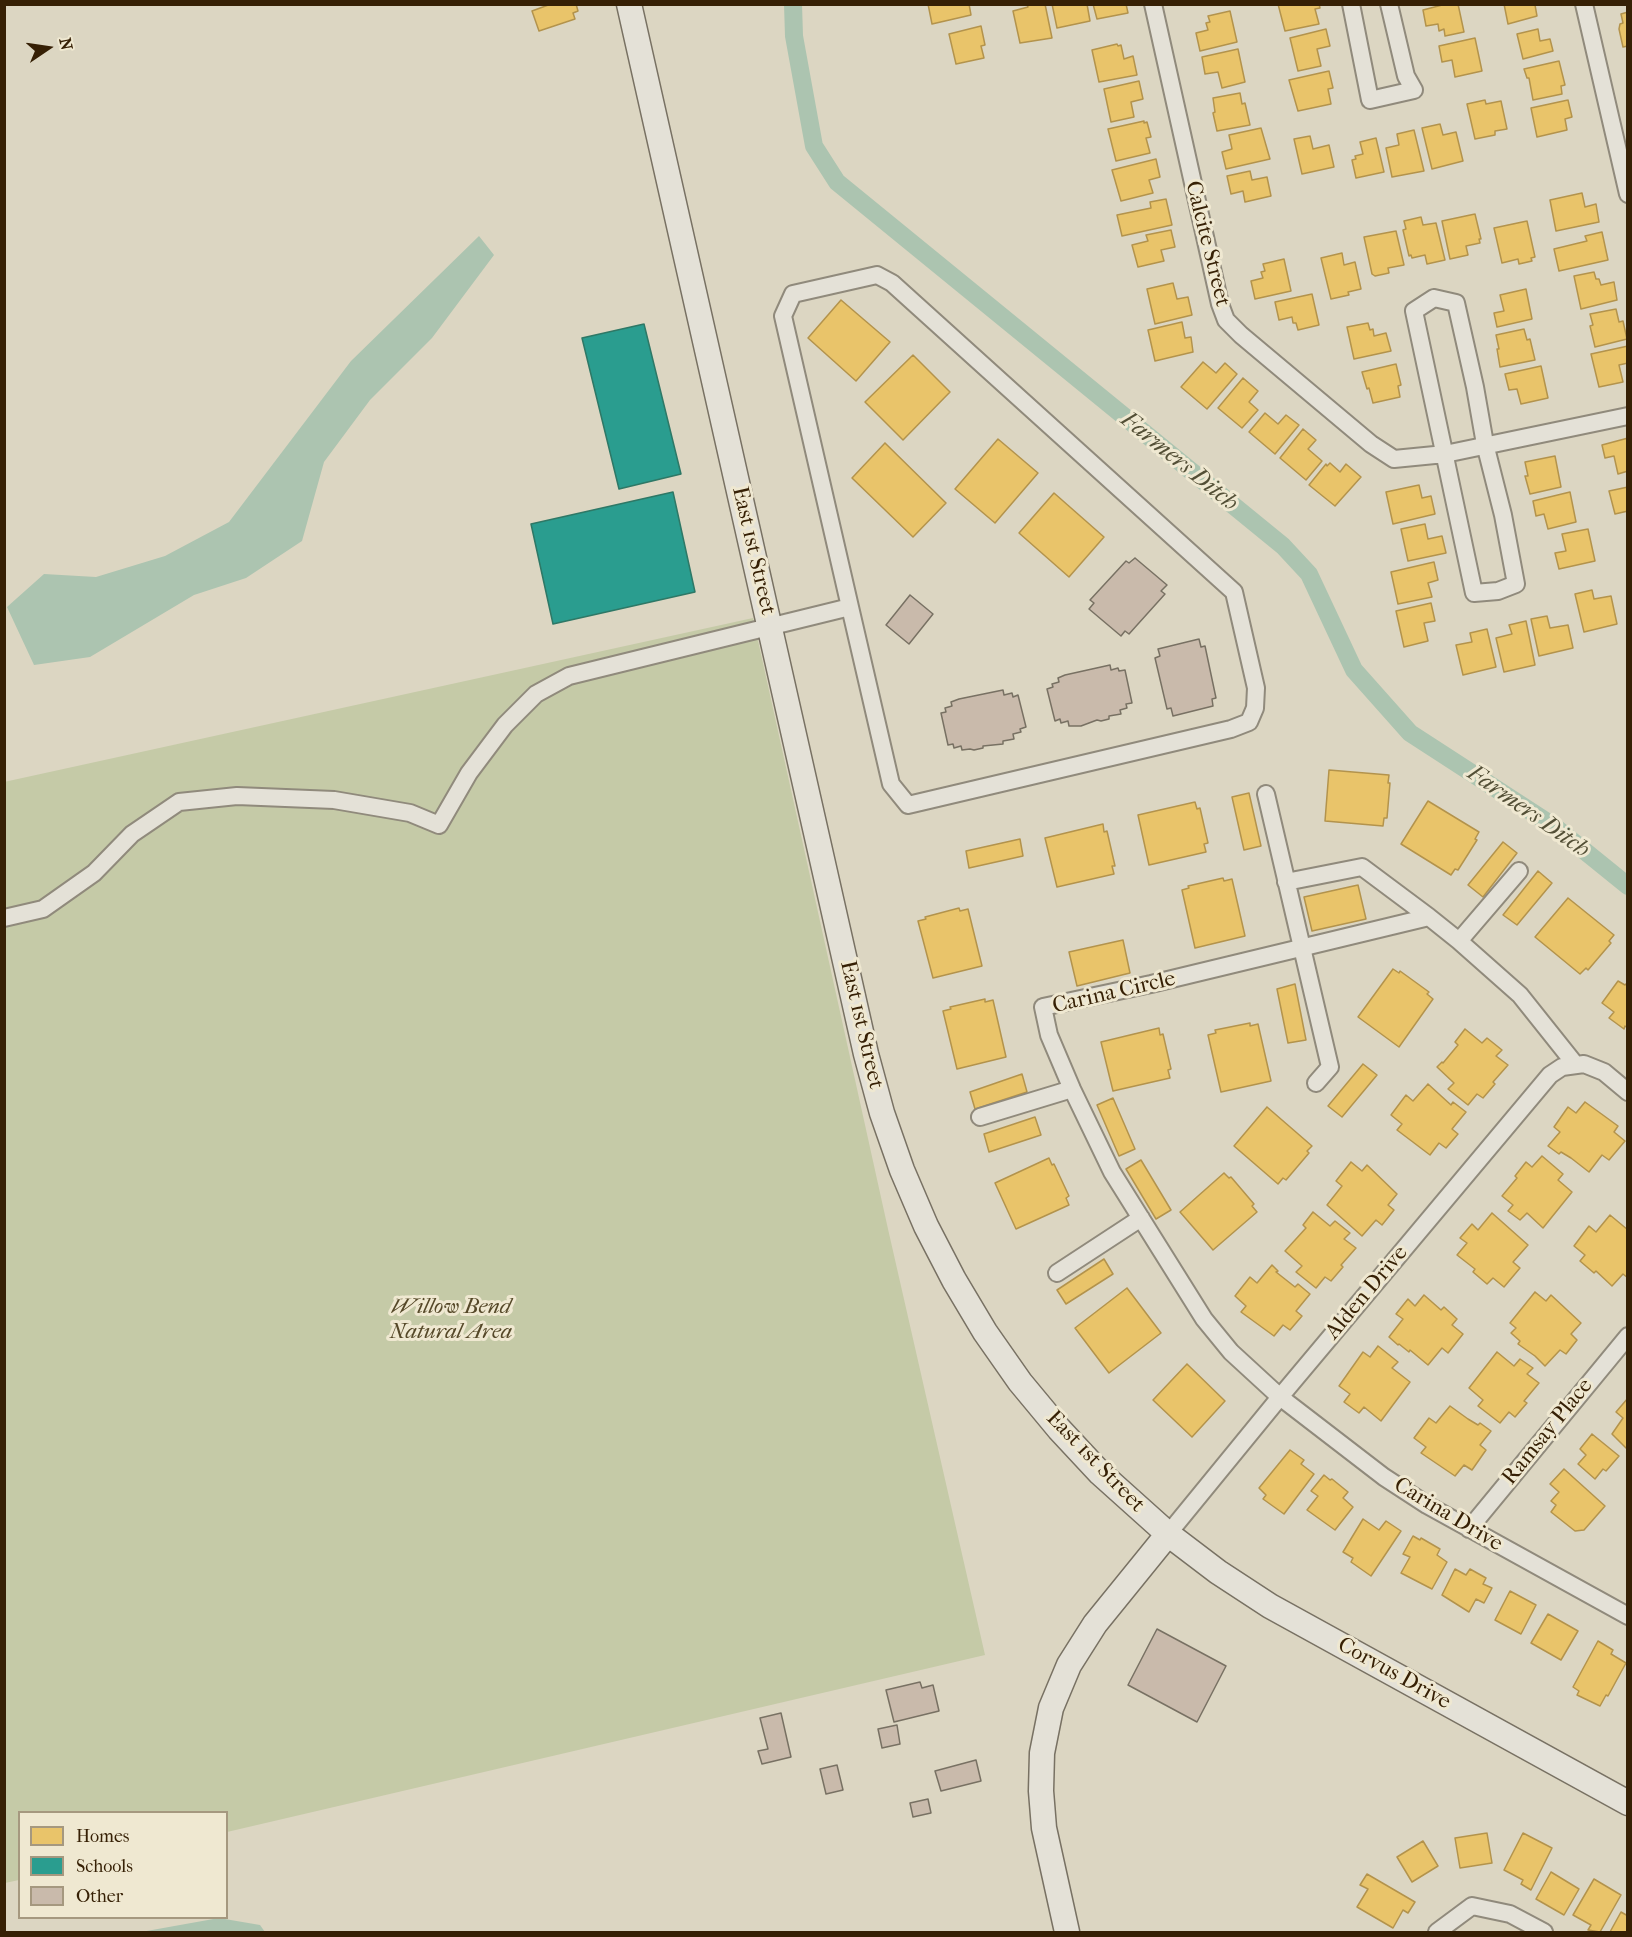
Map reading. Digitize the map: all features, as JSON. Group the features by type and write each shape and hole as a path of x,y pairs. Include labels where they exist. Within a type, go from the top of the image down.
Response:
{"street":[{"name":"East 1st Street","path":"629,4 866,1054 882,1113 902,1170 926,1226 954,1280 985,1332 1020,1382 1100,1473 1168,1534"},
{"name":"Calcite Street","path":"1152,4 1209,259 1226,320 1371,444 1394,459 1445,454 1628,416"},
{"path":"1351,4 1370,100 1414,90 1406,76 1389,4"},
{"path":"1584,4 1623,145 1628,194"},
{"path":"877,274 892,283 1234,592 1256,688 1255,708 1249,722 1231,729 908,806 891,784 850,607 783,316 793,294 877,274"},
{"path":"1434,298 1456,303 1485,444 1503,515 1516,584 1498,591 1474,593 1414,311 1434,298"},
{"path":"4,918 43,909 94,873 132,834 179,802 237,796 334,800 410,813 439,825 469,773 505,724 536,694 569,676 850,607"},
{"path":"1266,794 1330,1067 1316,1083"},
{"path":"1286,882 1362,867 1459,941 1520,995 1575,1064 1598,1068 1628,1092"},
{"path":"1459,941 1519,871"},
{"name":"Carina Circle","path":"1280,1397 1231,1352 1204,1319 1112,1172 1049,1035 1043,1007 1151,984 1429,917"},
{"name":"Alden Drive","path":"1168,1534 1550,1075 1562,1067 1575,1064"},
{"path":"981,1117 1072,1089"},
{"path":"1058,1273 1141,1218"},
{"name":"Ramsay Place","path":"1469,1529 1628,1336"},
{"name":"Carina Drive","path":"1280,1397 1384,1477 1427,1506 1628,1616"},
{"path":"1067,1932 1044,1828 1041,1791 1042,1753 1051,1708 1068,1665 1095,1624 1168,1534"},
{"name":"Corvus Drive","path":"1168,1534 1218,1572 1270,1605 1628,1803"},
{"path":"1437,1932 1472,1906 1510,1914 1544,1932"}],"green space":[{"name":"Willow Bend Natural Area","path":"753,618 985,1655 228,1832 228,1811 18,1811 18,1880 5,1883 4,782"}],"shaded area":[{"path":"479,236 494,255 432,338 370,400 324,462 302,541 246,578 194,595 90,657 34,665 7,607 44,574 96,577 165,556 229,522 351,361"},
{"path":"225,1919 260,1925 265,1932 141,1932"}],"building: Homes":[{"path":"551,4 576,4 578,11 573,13 575,19 539,31 532,11"},
{"path":"928,4 969,4 971,15 932,24"},
{"path":"1027,4 1045,4 1052,38 1020,43 1013,11 1028,7"},
{"path":"1052,4 1087,4 1090,21 1057,28"},
{"path":"1093,4 1126,4 1128,13 1097,19"},
{"path":"1278,4 1319,4 1320,8 1315,9 1319,24 1285,31"},
{"path":"1446,4 1458,4 1464,32 1445,36 1444,29 1439,31 1438,24 1426,26 1423,10"},
{"path":"1504,4 1538,4 1535,5 1537,16 1508,24"},
{"path":"1230,11 1237,42 1200,51 1196,33 1208,30 1206,23 1210,22 1208,16"},
{"path":"1628,12 1628,46 1623,47 1619,29 1620,24 1623,23 1621,14"},
{"path":"981,26 985,45 981,46 984,58 956,64 949,34"},
{"path":"1326,29 1330,46 1317,49 1321,66 1298,71 1290,38"},
{"path":"1538,29 1540,41 1550,39 1553,51 1523,59 1517,34"},
{"path":"1475,38 1482,71 1455,77 1452,60 1442,62 1439,46"},
{"path":"1121,45 1124,59 1133,56 1137,75 1099,82 1092,50"},
{"path":"1238,49 1245,82 1222,88 1218,72 1205,74 1202,57"},
{"path":"1559,61 1565,85 1561,86 1562,94 1533,100 1529,78 1524,69"},
{"path":"1329,71 1333,88 1328,89 1331,104 1298,111 1289,80"},
{"path":"1139,81 1143,99 1131,102 1134,117 1111,122 1104,89"},
{"path":"1240,93 1250,125 1217,131 1213,113 1215,112 1213,98"},
{"path":"1485,100 1486,104 1501,101 1507,129 1495,131 1495,135 1475,139 1467,104"},
{"path":"1568,100 1572,117 1565,119 1567,130 1537,137 1531,108"},
{"path":"1144,121 1144,123 1147,122 1151,137 1146,138 1150,153 1116,161 1108,129"},
{"path":"1440,124 1443,135 1456,132 1463,161 1432,169 1422,128"},
{"path":"1261,128 1270,159 1226,169 1222,152 1232,149 1229,135"},
{"path":"1414,130 1424,171 1392,177 1386,148 1399,145 1397,134"},
{"path":"1310,136 1313,149 1329,145 1334,167 1302,174 1294,139"},
{"path":"1376,138 1384,172 1356,178 1352,160 1356,159 1355,156 1363,154 1360,142"},
{"path":"1156,159 1160,177 1149,180 1153,193 1121,201 1112,170"},
{"path":"1250,171 1252,180 1267,177 1271,196 1245,202 1243,191 1231,194 1227,176"},
{"path":"1582,193 1585,207 1596,204 1599,222 1556,231 1550,200"},
{"path":"1166,199 1172,225 1122,236 1117,215 1151,208 1150,202"},
{"path":"1475,214 1480,243 1466,246 1468,255 1450,259 1442,221"},
{"path":"1421,217 1423,225 1436,223 1445,260 1427,264 1425,255 1412,258 1411,255 1409,256 1403,230 1406,229 1404,221"},
{"path":"1527,221 1535,257 1531,258 1532,261 1519,264 1518,259 1502,263 1494,228"},
{"path":"1171,230 1175,247 1161,250 1164,261 1138,267 1132,245 1148,241 1146,235"},
{"path":"1396,231 1404,265 1388,268 1389,273 1375,276 1372,274 1364,237"},
{"path":"1602,232 1608,260 1559,271 1554,249 1587,241 1585,236"},
{"path":"1342,253 1344,265 1355,262 1361,289 1348,292 1349,295 1331,299 1321,258"},
{"path":"1284,259 1291,291 1255,299 1251,281 1263,278 1261,272 1265,271 1263,264"},
{"path":"1594,272 1601,285 1614,282 1617,300 1581,309 1574,276"},
{"path":"1173,283 1177,299 1188,297 1192,315 1155,324 1147,289"},
{"path":"1526,289 1532,319 1497,327 1494,313 1504,311 1500,295"},
{"path":"1312,294 1319,325 1298,330 1292,317 1279,320 1275,302"},
{"path":"841,300 890,342 856,381 808,338"},
{"path":"1616,309 1619,322 1623,321 1627,339 1595,347 1590,314"},
{"path":"1182,322 1185,338 1191,337 1193,352 1155,361 1148,330"},
{"path":"1368,323 1370,330 1373,329 1374,336 1386,333 1391,351 1354,359 1347,327"},
{"path":"1524,329 1527,340 1530,339 1535,360 1500,367 1496,335"},
{"path":"1628,346 1628,363 1619,365 1623,382 1599,387 1591,354"},
{"path":"913,355 950,392 903,440 865,402"},
{"path":"1203,362 1216,373 1225,363 1237,374 1207,409 1181,387"},
{"path":"1396,364 1401,385 1398,386 1400,397 1373,403 1362,372"},
{"path":"1541,366 1548,398 1521,404 1517,389 1509,390 1505,374"},
{"path":"1243,378 1258,391 1249,402 1258,410 1242,428 1218,408"},
{"path":"1265,413 1278,424 1286,415 1299,425 1275,454 1249,432"},
{"path":"1303,429 1316,440 1308,449 1322,461 1306,480 1280,458"},
{"path":"1628,438 1628,471 1618,474 1614,456 1605,458 1602,445"},
{"path":"998,439 1038,473 995,523 955,489"},
{"path":"885,443 946,503 913,537 852,478"},
{"path":"1555,456 1561,487 1530,494 1525,476 1528,476 1525,462"},
{"path":"1330,463 1340,472 1346,464 1361,477 1335,506 1309,485 1326,464 1327,466"},
{"path":"1419,485 1422,498 1431,496 1435,514 1393,524 1386,492"},
{"path":"1628,487 1628,511 1615,514 1609,491"},
{"path":"1570,492 1576,522 1548,529 1544,514 1536,516 1533,501"},
{"path":"1054,493 1104,537 1069,577 1019,533"},
{"path":"1425,524 1428,539 1442,536 1446,553 1408,561 1401,529"},
{"path":"1588,529 1595,561 1559,569 1555,553 1566,551 1562,534"},
{"path":"1434,562 1438,580 1428,583 1432,597 1398,604 1391,572"},
{"path":"1592,590 1594,599 1611,596 1617,624 1584,632 1575,594"},
{"path":"1431,603 1435,621 1424,623 1428,641 1404,647 1396,611"},
{"path":"1547,616 1550,628 1568,625 1573,648 1539,656 1531,619"},
{"path":"1526,621 1535,665 1504,672 1496,638 1512,634 1509,625"},
{"path":"1487,629 1496,667 1463,675 1456,645 1472,642 1470,633"},
{"path":"1329,770 1389,775 1387,818 1384,818 1383,826 1325,821"},
{"path":"1249,793 1261,846 1244,850 1232,797"},
{"path":"1428,801 1479,832 1475,839 1477,840 1458,870 1455,869 1451,875 1401,844"},
{"path":"1195,802 1197,809 1200,808 1208,843 1204,844 1206,852 1149,865 1138,815"},
{"path":"1103,824 1104,832 1107,831 1115,866 1112,866 1114,874 1057,887 1045,838"},
{"path":"1020,839 1023,856 969,868 966,851"},
{"path":"1503,842 1517,853 1483,897 1468,885"},
{"path":"1538,871 1552,883 1517,925 1503,915"},
{"path":"1223,878 1224,881 1232,879 1245,936 1195,948 1182,890 1189,888 1188,886"},
{"path":"1358,885 1366,919 1312,931 1304,897"},
{"path":"1568,898 1614,935 1609,941 1611,943 1588,970 1586,968 1580,974 1535,937"},
{"path":"959,908 960,911 968,909 982,966 933,978 918,921"},
{"path":"1123,940 1130,973 1077,986 1069,952"},
{"path":"1393,969 1399,973 1400,971 1429,992 1427,994 1433,999 1399,1047 1358,1017"},
{"path":"1618,981 1625,985 1628,982 1628,1028 1625,1026 1624,1029 1609,1018 1614,1012 1602,1003"},
{"path":"1295,984 1306,1040 1288,1043 1277,989"},
{"path":"985,999 985,1002 993,1000 1006,1057 957,1069 943,1011 951,1009 950,1007"},
{"path":"1250,1023 1250,1026 1258,1024 1271,1081 1221,1092 1208,1035 1216,1033 1215,1030"},
{"path":"1159,1028 1160,1035 1163,1034 1171,1069 1168,1070 1170,1078 1113,1091 1101,1042"},
{"path":"1465,1029 1482,1043 1487,1038 1502,1050 1496,1056 1508,1065 1483,1098 1477,1094 1468,1105 1448,1089 1454,1083 1437,1067 1458,1045 1455,1042"},
{"path":"1363,1064 1377,1075 1342,1117 1328,1106"},
{"path":"1022,1074 1027,1092 975,1109 970,1092"},
{"path":"1428,1084 1451,1105 1453,1102 1466,1112 1452,1129 1458,1134 1446,1148 1439,1143 1430,1155 1397,1130 1402,1124 1391,1115 1406,1095 1413,1101"},
{"path":"1113,1098 1135,1149 1119,1156 1097,1105"},
{"path":"1585,1102 1618,1126 1614,1132 1625,1141 1609,1160 1602,1155 1589,1172 1571,1158 1561,1152 1559,1154 1548,1146 1560,1132 1554,1127 1568,1107 1576,1113"},
{"path":"1267,1107 1312,1146 1307,1151 1309,1153 1286,1180 1283,1178 1278,1184 1234,1146"},
{"path":"1035,1117 1041,1135 989,1152 984,1134"},
{"path":"1542,1156 1563,1174 1558,1180 1572,1192 1543,1228 1527,1213 1520,1220 1508,1211 1513,1205 1502,1196 1517,1178 1515,1176 1526,1162 1532,1167"},
{"path":"1049,1158 1069,1196 1066,1198 1069,1205 1016,1229 995,1183"},
{"path":"1141,1160 1171,1210 1156,1219 1126,1169"},
{"path":"1351,1162 1362,1171 1367,1165 1397,1194 1388,1205 1394,1210 1382,1225 1376,1220 1362,1236 1327,1205 1342,1186 1336,1181"},
{"path":"1224,1173 1229,1178 1231,1177 1254,1204 1252,1206 1257,1212 1213,1250 1180,1212"},
{"path":"1313,1212 1330,1226 1335,1221 1350,1233 1344,1239 1356,1248 1331,1281 1325,1277 1316,1288 1296,1272 1302,1266 1285,1251 1306,1228 1303,1225"},
{"path":"1492,1213 1528,1245 1513,1262 1520,1268 1504,1287 1493,1278 1487,1284 1473,1272 1475,1269 1457,1255 1467,1243 1460,1238 1472,1224 1478,1230"},
{"path":"1610,1215 1628,1230 1628,1278 1623,1274 1612,1286 1596,1271 1594,1273 1580,1261 1585,1255 1574,1246 1589,1226 1596,1232"},
{"path":"1104,1259 1113,1274 1066,1304 1057,1290"},
{"path":"1272,1265 1278,1271 1276,1272 1295,1287 1298,1284 1310,1294 1296,1311 1302,1316 1290,1330 1283,1325 1274,1336 1241,1312 1246,1306 1235,1296 1250,1277 1257,1283"},
{"path":"1127,1288 1161,1333 1109,1373 1075,1328"},
{"path":"1535,1292 1546,1301 1551,1295 1581,1323 1571,1334 1577,1340 1566,1354 1560,1350 1545,1366 1518,1344 1520,1341 1511,1333 1516,1328 1510,1323"},
{"path":"1424,1295 1441,1310 1444,1307 1457,1319 1452,1325 1463,1334 1448,1353 1442,1348 1428,1365 1389,1337 1403,1319 1396,1314 1408,1299 1415,1306"},
{"path":"1378,1346 1398,1362 1392,1368 1410,1382 1381,1421 1364,1407 1359,1413 1344,1402 1350,1394 1339,1386 1363,1352 1370,1357"},
{"path":"1497,1352 1514,1366 1520,1359 1533,1368 1527,1374 1539,1383 1524,1401 1527,1403 1515,1417 1509,1412 1500,1423 1478,1406 1483,1400 1469,1388"},
{"path":"1187,1364 1225,1401 1192,1437 1153,1400"},
{"path":"1628,1398 1628,1447 1626,1448 1612,1434 1623,1418 1616,1412"},
{"path":"1450,1406 1491,1431 1480,1445 1486,1450 1472,1470 1464,1465 1455,1476 1421,1453 1426,1447 1414,1438 1429,1418 1436,1423"},
{"path":"1592,1434 1619,1456 1606,1471 1603,1469 1595,1479 1578,1464 1586,1455 1580,1449"},
{"path":"1290,1450 1304,1460 1301,1464 1314,1474 1284,1514 1263,1499 1266,1495 1259,1488"},
{"path":"1564,1469 1605,1506 1584,1530 1575,1531 1551,1512 1556,1505 1551,1501 1559,1492 1550,1484"},
{"path":"1324,1475 1348,1492 1343,1498 1353,1507 1335,1530 1307,1510 1318,1496 1311,1491"},
{"path":"1363,1519 1379,1530 1386,1521 1401,1531 1371,1576 1351,1562 1353,1558 1343,1552"},
{"path":"1413,1536 1440,1549 1437,1555 1447,1562 1432,1589 1401,1573 1410,1557 1403,1554"},
{"path":"1455,1569 1466,1575 1470,1569 1486,1578 1483,1584 1492,1588 1484,1603 1476,1599 1469,1612 1442,1595"},
{"path":"1510,1591 1536,1605 1521,1634 1495,1620"},
{"path":"1548,1614 1578,1631 1561,1660 1531,1643"},
{"path":"1598,1641 1613,1650 1611,1654 1626,1663 1600,1706 1577,1695 1579,1691 1573,1687"},
{"path":"1487,1833 1492,1863 1460,1868 1455,1838"},
{"path":"1523,1833 1552,1848 1531,1890 1521,1884 1523,1880 1504,1870"},
{"path":"1423,1841 1438,1866 1412,1882 1397,1857"},
{"path":"1551,1872 1579,1889 1564,1915 1536,1899"},
{"path":"1367,1874 1415,1902 1408,1913 1403,1910 1393,1928 1357,1907 1368,1889 1360,1885"},
{"path":"1594,1879 1621,1895 1600,1932 1588,1930 1591,1925 1573,1915"},
{"path":"1621,1912 1628,1916 1628,1932 1610,1932"}],"building: Schools":[{"path":"644,324 681,474 619,489 582,338"},
{"path":"673,492 695,592 553,624 531,524"}],"building: Other":[{"path":"1135,558 1167,585 1161,591 1165,594 1129,634 1125,631 1121,636 1089,609 1094,603 1090,600 1126,561 1129,563"},
{"path":"910,595 933,614 909,644 886,625"},
{"path":"1199,639 1201,647 1205,646 1216,698 1212,699 1213,706 1173,716 1171,708 1167,709 1155,658 1160,656 1158,649"},
{"path":"1110,665 1111,670 1118,668 1119,671 1125,670 1132,703 1126,704 1127,708 1120,710 1121,714 1081,726 1069,726 1068,721 1061,723 1060,719 1055,721 1047,689 1053,687 1052,684 1059,682 1058,678 1065,675"},
{"path":"1003,690 1004,695 1012,693 1013,697 1018,695 1026,727 1020,729 1021,732 1013,734 1014,739 1003,741 1003,744 983,746 983,748 974,750 962,750 961,746 954,748 953,744 948,745 941,713 946,712 945,708 952,706 951,702"},
{"path":"1157,1629 1226,1666 1197,1722 1128,1685"},
{"path":"920,1682 922,1688 933,1685 939,1711 894,1722 886,1690"},
{"path":"781,1713 791,1757 762,1764 758,1751 768,1749 760,1718"},
{"path":"897,1725 900,1744 882,1748 878,1729"},
{"path":"976,1760 981,1781 941,1791 935,1771"},
{"path":"837,1765 843,1790 826,1794 820,1769"},
{"path":"928,1799 931,1813 913,1817 910,1803"}],"waterway":[{"name":"Farmers Ditch","path":"793,4 794,36 814,146 837,182 1283,546 1309,574 1354,670 1410,733 1555,827 1628,886"}]}
